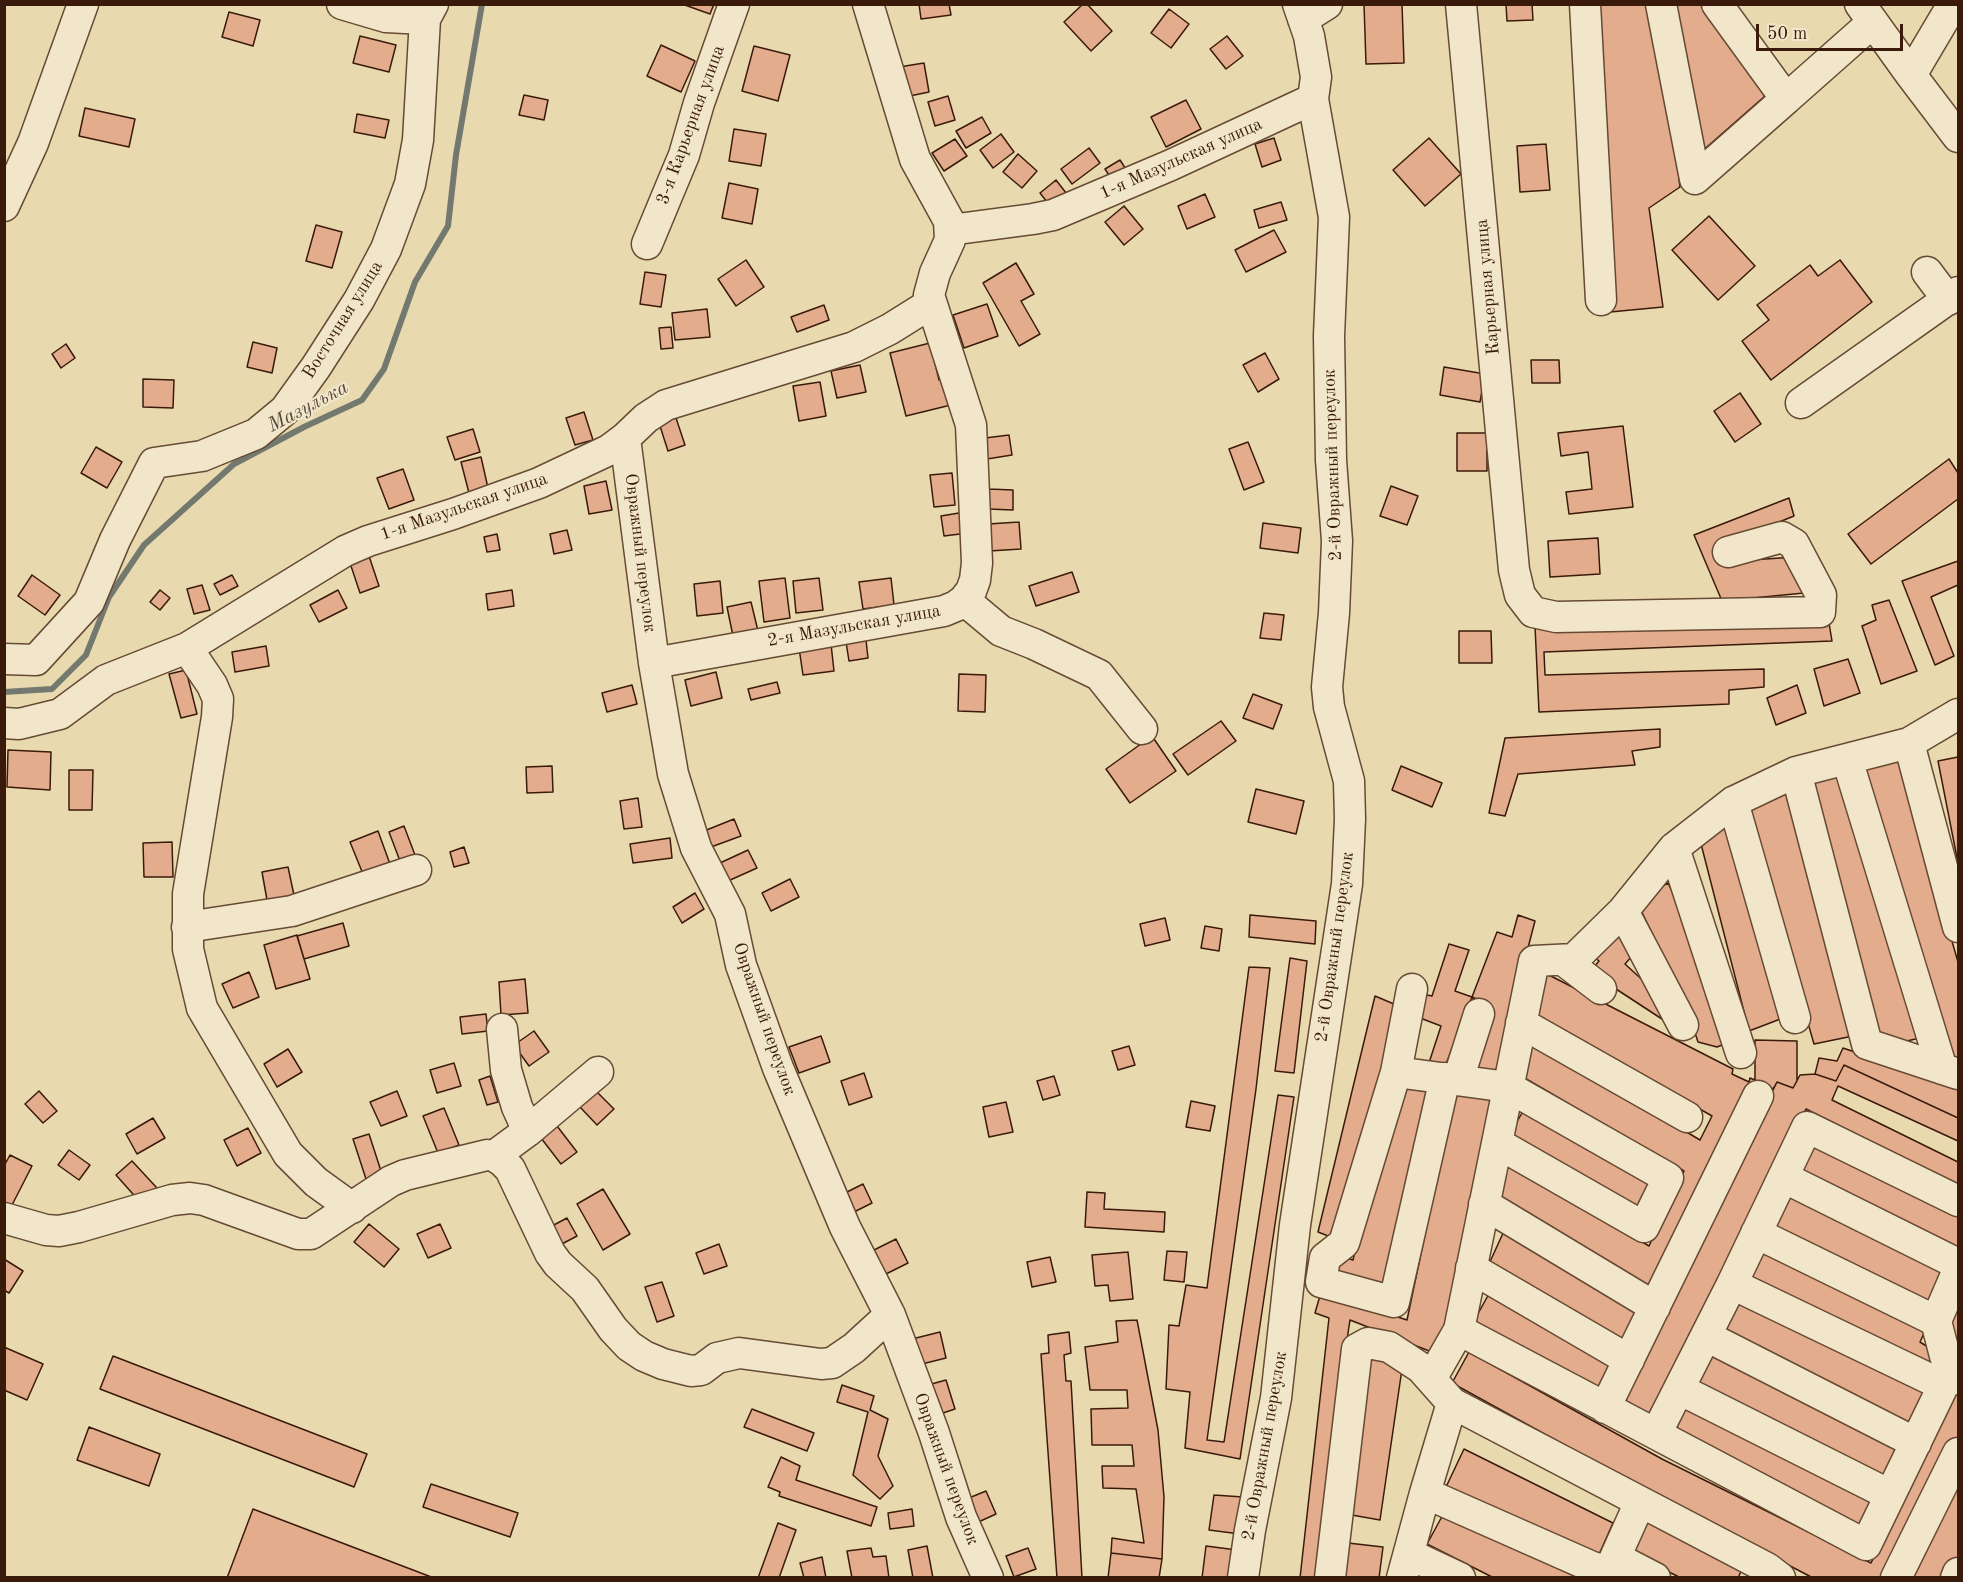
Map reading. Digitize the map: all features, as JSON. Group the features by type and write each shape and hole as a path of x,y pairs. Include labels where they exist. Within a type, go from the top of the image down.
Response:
{"street":[{"path":"4,206 33,142 83,4"},
{"path":"342,4 386,17 429,12"},
{"name":"3-я Карьерная улица","path":"647,244 684,155 699,103 734,4"},
{"path":"868,4 915,159 949,221 950,240 930,288 930,304"},
{"name":"Карьерная улица","path":"1461,4 1514,570 1520,595 1533,612 1557,617 1820,612 1821,595 1794,544 1782,537 1728,552"},
{"path":"1585,4 1601,300"},
{"path":"1661,4 1695,179 1786,99 1866,13 1959,137"},
{"path":"1717,4 1786,99"},
{"path":"1911,75 1953,4"},
{"path":"1309,9 1309,36 1316,77 1313,99"},
{"name":"Восточная улица","path":"4,660 36,660 89,602 115,540 154,463 202,456 256,434 285,410 316,367 359,300 386,249 410,184 418,140 429,12"},
{"name":"1-я Мазульская улица","path":"950,230 1053,215 1171,165 1313,99"},
{"name":"2-й Овражный переулок","path":"1243,1578 1276,1398 1295,1225 1347,884 1349,851 1349,781 1329,707 1327,687 1334,612 1337,541 1331,460 1329,336 1334,217 1313,99"},
{"path":"1801,403 1953,296 1927,272"},
{"name":"1-я Мазульская улица","path":"4,723 19,724 60,714 106,680 187,648 345,551 368,541 539,483 609,450 646,418 666,405 854,347 890,329 930,304"},
{"name":"2-я Мазульская улица","path":"654,663 944,611 956,606 971,591 977,563 971,425 930,304"},
{"name":"Овражный переулок","path":"625,438 654,663 673,774 696,848 729,914 741,965 782,1078 845,1227 890,1315 934,1434 961,1517 988,1578"},
{"path":"964,600 1001,631 1099,675 1142,729"},
{"path":"187,648 212,685 218,699 188,894 188,950 202,1008 288,1154 300,1168 352,1208"},
{"path":"1431,1379 1459,1330 1534,961 1574,959 1623,911 1674,848 1733,802 1796,772 1909,743 1959,714"},
{"path":"1909,743 1959,927"},
{"path":"1847,759 1950,1071"},
{"path":"1796,772 1867,1044 1950,1071"},
{"path":"1733,802 1795,1018"},
{"path":"1674,848 1741,1053"},
{"path":"187,927 292,911 416,870"},
{"path":"1623,911 1683,1025"},
{"path":"1563,960 1601,989"},
{"path":"1412,989 1396,1072 1344,1243 1325,1258 1321,1282 1394,1302 1451,1079 1479,1014"},
{"path":"1521,1023 1687,1117"},
{"path":"502,1029 506,1070 517,1107 528,1131"},
{"path":"494,1156 528,1131 598,1072"},
{"path":"1396,1072 1508,1087 1668,1178 1644,1227 1497,1143"},
{"path":"1605,1408 1758,1096"},
{"path":"1656,1434 1732,1284 1807,1127 1959,1201"},
{"path":"4,1218 45,1230 59,1231 172,1200 190,1198 204,1200 298,1234 311,1234 384,1186 405,1176 487,1155 494,1156 510,1169 550,1253 558,1264 585,1289 613,1329 629,1346 644,1356 663,1364 691,1371 701,1370 717,1358 739,1353 821,1364 832,1363 854,1348 890,1315"},
{"path":"1783,1178 1959,1264"},
{"path":"1484,1204 1654,1307"},
{"path":"1756,1233 1936,1321"},
{"path":"1471,1268 1629,1360"},
{"path":"1954,1379 1936,1321 1959,1270"},
{"path":"1732,1284 1934,1381 1954,1379"},
{"path":"1459,1330 1866,1545 1916,1443 1954,1379"},
{"path":"1706,1336 1916,1443"},
{"path":"1330,1578 1357,1349 1368,1343 1389,1347 1421,1368 1452,1403 1767,1568 1777,1577"},
{"path":"1679,1389 1890,1495"},
{"path":"1452,1403 1406,1566 1460,1578"},
{"path":"1896,1578 1959,1453"},
{"path":"1425,1493 1597,1569 1609,1572 1628,1564 1655,1578"},
{"path":"1609,1572 1640,1502"},
{"path":"1956,1578 1959,1573"}],"building":[{"path":"682,4 714,4 710,14"},
{"path":"919,4 949,4 951,15 921,19"},
{"path":"1083,4 1087,4 1112,31 1091,51 1064,22"},
{"path":"1364,4 1402,4 1404,63 1366,64"},
{"path":"1506,4 1532,4 1533,20 1507,21"},
{"path":"1596,4 1648,4 1671,113 1680,187 1649,208 1663,307 1610,312"},
{"path":"1670,4 1703,4 1765,96 1700,153"},
{"path":"1169,9 1189,24 1171,48 1151,33"},
{"path":"229,12 260,20 253,46 222,37"},
{"path":"360,36 396,45 389,72 353,63"},
{"path":"1227,36 1243,56 1226,69 1210,49"},
{"path":"661,45 695,61 681,92 647,76"},
{"path":"754,46 790,55 778,101 742,91"},
{"path":"924,63 929,92 905,97 899,67"},
{"path":"524,95 548,100 544,120 519,115"},
{"path":"948,96 955,120 935,126 928,102"},
{"path":"1186,100 1201,129 1166,147 1151,117"},
{"path":"85,108 135,119 129,147 79,136"},
{"path":"357,114 389,120 385,138 354,132"},
{"path":"982,117 991,133 966,148 956,131"},
{"path":"734,129 766,134 761,166 729,161"},
{"path":"1001,134 1014,152 993,168 980,150"},
{"path":"1274,138 1281,160 1262,167 1255,144"},
{"path":"1429,138 1461,174 1425,206 1393,170"},
{"path":"955,139 967,156 944,171 932,153"},
{"path":"1546,144 1550,190 1520,192 1517,146"},
{"path":"1089,148 1100,163 1072,184 1061,169"},
{"path":"1018,154 1037,171 1022,188 1003,172"},
{"path":"1120,160 1129,174 1114,183 1105,169"},
{"path":"1056,180 1070,198 1054,211 1040,193"},
{"path":"729,183 758,189 752,224 722,218"},
{"path":"1205,194 1215,217 1187,229 1178,206"},
{"path":"1281,202 1287,220 1259,228 1254,210"},
{"path":"1124,206 1143,229 1124,245 1105,222"},
{"path":"1709,216 1755,266 1718,300 1672,250"},
{"path":"316,225 342,232 332,268 306,261"},
{"path":"1274,230 1286,252 1246,272 1235,250"},
{"path":"746,260 764,287 736,306 718,279"},
{"path":"1840,260 1872,302 1771,380 1742,341 1769,320 1757,305 1810,265 1818,276"},
{"path":"1016,263 1034,294 1021,301 1040,334 1019,346 983,283"},
{"path":"645,272 666,275 661,307 640,304"},
{"path":"987,304 998,336 964,348 953,315"},
{"path":"824,305 829,320 797,332 791,317"},
{"path":"707,309 710,337 675,340 672,313"},
{"path":"671,327 673,348 661,349 659,328"},
{"path":"253,342 277,348 272,373 247,367"},
{"path":"930,343 939,380 948,378 955,404 906,416 890,353"},
{"path":"66,344 75,358 61,368 52,354"},
{"path":"1265,353 1279,379 1258,392 1243,365"},
{"path":"1531,360 1559,360 1560,383 1532,383"},
{"path":"860,365 866,392 837,398 831,371"},
{"path":"1444,367 1485,374 1480,402 1440,395"},
{"path":"143,379 174,380 173,408 143,407"},
{"path":"820,382 826,416 799,421 793,386"},
{"path":"1740,393 1761,424 1735,442 1714,411"},
{"path":"584,412 593,440 575,445 566,418"},
{"path":"676,418 685,445 668,451 659,423"},
{"path":"1623,426 1633,507 1569,514 1566,492 1592,489 1588,452 1561,456 1558,433"},
{"path":"473,429 480,452 455,460 447,437"},
{"path":"1457,433 1487,433 1487,471 1457,471"},
{"path":"1009,435 1012,455 987,459 985,438"},
{"path":"1248,442 1264,482 1244,490 1229,449"},
{"path":"96,447 122,462 107,488 81,473"},
{"path":"481,457 488,488 469,493 461,462"},
{"path":"1949,459 1958,473 1958,499 1871,564 1848,534"},
{"path":"403,469 414,500 389,509 377,478"},
{"path":"952,473 955,505 934,507 930,475"},
{"path":"606,481 612,510 589,514 584,486"},
{"path":"1391,486 1418,496 1407,525 1380,516"},
{"path":"989,489 1013,490 1013,510 988,509"},
{"path":"1789,498 1794,516 1714,548 1721,562 1795,557 1804,593 1722,601 1694,535"},
{"path":"965,512 968,533 944,536 941,516"},
{"path":"1019,522 1021,549 989,551 988,524"},
{"path":"1263,523 1301,528 1298,553 1260,548"},
{"path":"567,530 572,550 554,554 550,534"},
{"path":"497,534 500,550 487,552 484,537"},
{"path":"1598,538 1600,574 1550,577 1548,541"},
{"path":"369,556 379,586 360,593 350,563"},
{"path":"1958,561 1958,585 1931,597 1954,656 1935,665 1902,581"},
{"path":"1072,572 1079,592 1036,606 1029,586"},
{"path":"32,575 60,595 45,615 18,596"},
{"path":"232,575 238,586 220,595 214,584"},
{"path":"785,578 790,618 764,622 759,581"},
{"path":"819,578 823,610 796,613 793,581"},
{"path":"891,578 894,605 863,609 859,582"},
{"path":"720,581 723,613 697,616 694,584"},
{"path":"202,585 210,610 194,614 187,589"},
{"path":"160,590 170,598 160,610 150,602"},
{"path":"338,590 347,608 319,622 310,605"},
{"path":"512,590 514,606 488,610 486,594"},
{"path":"1889,600 1917,671 1881,684 1862,626 1876,620 1872,605"},
{"path":"751,602 758,631 733,636 727,607"},
{"path":"1264,613 1284,615 1281,640 1260,638"},
{"path":"1829,623 1832,641 1544,652 1545,675 1764,669 1764,687 1729,690 1729,704 1539,712 1535,626"},
{"path":"1459,631 1491,631 1492,663 1459,663"},
{"path":"866,640 868,658 849,661 846,642"},
{"path":"831,644 834,671 803,675 799,648"},
{"path":"266,646 269,666 235,672 232,652"},
{"path":"1848,659 1860,693 1824,706 1814,669"},
{"path":"186,670 197,714 181,718 169,674"},
{"path":"716,672 722,698 691,706 685,680"},
{"path":"959,674 986,675 985,712 958,711"},
{"path":"777,682 780,693 751,700 748,689"},
{"path":"632,685 637,704 607,712 602,693"},
{"path":"1797,685 1806,713 1776,725 1767,698"},
{"path":"1253,694 1282,705 1273,729 1243,718"},
{"path":"1221,721 1236,741 1188,775 1173,754"},
{"path":"1660,729 1660,747 1632,751 1635,765 1518,774 1505,816 1489,813 1505,738"},
{"path":"1152,736 1176,771 1130,803 1106,769"},
{"path":"8,750 51,752 50,790 7,787"},
{"path":"1897,751 1958,962 1958,1071 1953,1072 1860,761"},
{"path":"1958,757 1958,863 1938,761"},
{"path":"552,766 553,792 527,793 526,767"},
{"path":"1401,766 1442,783 1432,807 1392,790"},
{"path":"1842,767 1920,1038 1880,1047 1800,780"},
{"path":"69,770 93,770 92,810 69,810"},
{"path":"1256,789 1304,801 1296,834 1248,822"},
{"path":"1786,793 1853,1036 1814,1044 1746,808"},
{"path":"638,798 642,827 624,829 620,801"},
{"path":"734,819 741,836 711,847 704,831"},
{"path":"1732,824 1783,1018 1749,1031 1700,840 1709,829"},
{"path":"404,826 415,855 400,861 389,832"},
{"path":"378,831 390,864 363,874 350,842"},
{"path":"670,838 672,858 633,863 630,844"},
{"path":"172,842 173,877 144,877 143,843"},
{"path":"464,847 469,863 454,867 450,852"},
{"path":"748,850 757,868 728,881 720,863"},
{"path":"288,867 294,895 267,900 262,872"},
{"path":"790,879 799,897 771,911 762,893"},
{"path":"1668,883 1716,983 1735,1040 1717,1047 1698,1042 1685,1002 1636,900"},
{"path":"695,893 704,909 682,923 673,907"},
{"path":"1250,915 1316,921 1315,944 1249,937"},
{"path":"1518,915 1535,921 1494,1078 1473,1075 1491,1005 1472,997 1497,932 1512,937"},
{"path":"1165,918 1170,940 1145,946 1140,924"},
{"path":"343,923 349,946 304,959 297,936"},
{"path":"1610,924 1640,947 1625,964 1673,1008 1665,1021 1590,972 1599,961 1588,952"},
{"path":"1205,926 1222,929 1219,951 1201,948"},
{"path":"297,935 310,979 276,989 264,945"},
{"path":"1449,944 1469,950 1455,991 1472,997 1441,1077 1426,1072 1441,1026 1415,1016 1422,994 1432,996"},
{"path":"1290,958 1307,961 1294,1073 1275,1071"},
{"path":"1249,967 1270,968 1256,1089 1207,1440 1224,1442 1278,1095 1294,1097 1240,1459 1185,1448 1190,1392 1166,1389 1169,1325 1179,1326 1186,1285 1207,1288"},
{"path":"1541,971 1733,1069 1732,1074 1749,1082 1750,1078 1755,1080 1651,1291 1495,1197 1509,1161 1649,1246 1684,1171 1516,1073 1531,1039 1700,1140 1712,1116 1529,1011"},
{"path":"249,972 259,997 233,1008 222,984"},
{"path":"525,979 528,1013 501,1015 499,982"},
{"path":"1375,996 1401,1007 1336,1239 1318,1232"},
{"path":"486,1014 488,1031 462,1034 460,1017"},
{"path":"534,1031 549,1052 529,1066 514,1045"},
{"path":"821,1036 830,1062 799,1073 789,1047"},
{"path":"1755,1040 1797,1041 1797,1081 1793,1088 1777,1082 1773,1089 1755,1080"},
{"path":"1129,1046 1135,1065 1118,1070 1112,1051"},
{"path":"1843,1048 1958,1087 1958,1118 1844,1065 1836,1081 1815,1074 1819,1058 1837,1061"},
{"path":"288,1049 302,1072 277,1087 264,1064"},
{"path":"454,1063 461,1086 437,1093 430,1070"},
{"path":"1844,1065 1958,1118 1958,1141 1838,1086 1832,1100 1958,1162 1958,1185 1806,1109 1651,1424 1616,1406 1777,1082 1793,1088 1800,1075 1815,1074 1836,1081"},
{"path":"864,1073 872,1097 849,1105 841,1081"},
{"path":"490,1076 498,1102 487,1105 479,1080"},
{"path":"1054,1076 1060,1095 1043,1100 1037,1081"},
{"path":"1392,1086 1429,1092 1391,1289 1331,1274 1336,1255 1353,1260"},
{"path":"595,1090 614,1109 597,1125 579,1106"},
{"path":"39,1091 57,1111 43,1123 25,1104"},
{"path":"397,1091 407,1116 381,1126 370,1102"},
{"path":"1455,1092 1491,1099 1442,1356 1350,1320 1336,1412 1320,1578 1300,1578 1329,1318 1315,1313 1321,1292 1407,1320"},
{"path":"1191,1101 1215,1106 1210,1131 1186,1127"},
{"path":"1006,1102 1013,1132 989,1137 983,1107"},
{"path":"1526,1106 1659,1182 1641,1215 1507,1139"},
{"path":"444,1108 459,1145 438,1153 423,1116"},
{"path":"153,1118 165,1138 137,1154 126,1134"},
{"path":"557,1126 577,1152 561,1164 541,1138"},
{"path":"248,1128 261,1153 237,1166 224,1140"},
{"path":"369,1134 382,1174 366,1179 353,1139"},
{"path":"1816,1139 1958,1208 1958,1252 1797,1176"},
{"path":"69,1150 90,1165 79,1180 58,1165"},
{"path":"10,1155 32,1166 11,1207 4,1204 4,1166"},
{"path":"132,1161 157,1188 140,1202 116,1175"},
{"path":"863,1184 872,1203 852,1213 843,1194"},
{"path":"603,1189 630,1234 603,1250 577,1204"},
{"path":"1087,1192 1105,1193 1104,1209 1165,1212 1164,1232 1085,1227"},
{"path":"1787,1194 1950,1274 1933,1307 1771,1227"},
{"path":"567,1218 577,1236 560,1245 550,1227"},
{"path":"369,1224 399,1249 384,1267 354,1242"},
{"path":"440,1224 451,1248 428,1258 417,1234"},
{"path":"1504,1231 1637,1311 1621,1344 1489,1264"},
{"path":"896,1239 908,1263 882,1276 870,1252"},
{"path":"719,1244 727,1266 704,1274 696,1253"},
{"path":"1761,1248 1926,1329 1920,1342 1936,1352 1934,1371 1745,1279"},
{"path":"1167,1251 1187,1252 1184,1282 1164,1280"},
{"path":"1128,1252 1133,1299 1110,1301 1108,1285 1095,1286 1092,1255"},
{"path":"1050,1257 1056,1282 1032,1287 1027,1262"},
{"path":"4,1259 23,1271 9,1293 4,1290"},
{"path":"662,1282 674,1316 657,1322 645,1287"},
{"path":"1491,1290 1617,1367 1599,1400 1474,1321"},
{"path":"1958,1296 1958,1346 1939,1334"},
{"path":"1737,1299 1932,1392 1917,1427 1720,1334"},
{"path":"1137,1320 1158,1430 1164,1497 1162,1559 1111,1553 1112,1538 1144,1543 1136,1489 1103,1488 1102,1466 1134,1466 1132,1445 1092,1445 1091,1409 1128,1408 1127,1390 1090,1390 1085,1347 1118,1342 1116,1321"},
{"path":"940,1332 946,1358 918,1365 912,1339"},
{"path":"1069,1332 1071,1353 1064,1355 1066,1381 1071,1381 1082,1578 1057,1578 1041,1354 1049,1353 1048,1335"},
{"path":"4,1347 43,1364 27,1400 4,1390"},
{"path":"1711,1351 1907,1446 1890,1481 1694,1386"},
{"path":"1469,1352 1662,1459 1871,1563 1957,1388 1958,1436 1889,1578 1813,1578 1646,1490 1452,1383"},
{"path":"1365,1355 1403,1362 1380,1520 1346,1514"},
{"path":"113,1356 367,1454 354,1487 100,1389"},
{"path":"946,1380 955,1409 937,1415 928,1385"},
{"path":"842,1385 874,1396 870,1410 888,1419 878,1456 893,1486 880,1499 853,1475 868,1412 837,1402"},
{"path":"1686,1406 1877,1500 1860,1533 1671,1439"},
{"path":"752,1409 814,1433 807,1451 744,1427"},
{"path":"89,1427 160,1454 149,1486 77,1460"},
{"path":"1464,1449 1613,1523 1597,1559 1446,1487"},
{"path":"781,1457 800,1466 796,1480 877,1507 871,1526 779,1496 780,1492 768,1487"},
{"path":"1958,1475 1958,1559 1949,1578 1908,1578"},
{"path":"431,1484 518,1513 510,1537 423,1507"},
{"path":"986,1491 996,1514 974,1524 964,1500"},
{"path":"1214,1495 1243,1497 1240,1534 1209,1530"},
{"path":"253,1509 434,1578 227,1578"},
{"path":"912,1509 914,1526 890,1529 888,1513"},
{"path":"1445,1511 1579,1578 1494,1578 1427,1544"},
{"path":"1641,1515 1744,1565 1738,1578 1681,1578 1625,1550"},
{"path":"778,1523 796,1530 779,1578 758,1578"},
{"path":"1348,1543 1383,1547 1379,1578 1344,1578"},
{"path":"927,1546 933,1578 913,1578 908,1550"},
{"path":"1206,1546 1237,1550 1234,1578 1202,1578"},
{"path":"871,1548 873,1557 886,1556 889,1578 852,1578 847,1551"},
{"path":"1028,1548 1036,1569 1014,1577 1006,1556"},
{"path":"1111,1553 1162,1559 1159,1578 1108,1578"},
{"path":"822,1557 826,1578 804,1578 800,1563"}],"waterway":[{"name":"Мазулька","path":"4,692 52,689 86,655 109,597 144,545 234,464 362,400 384,369 415,282 448,226 456,155 482,4"}]}
